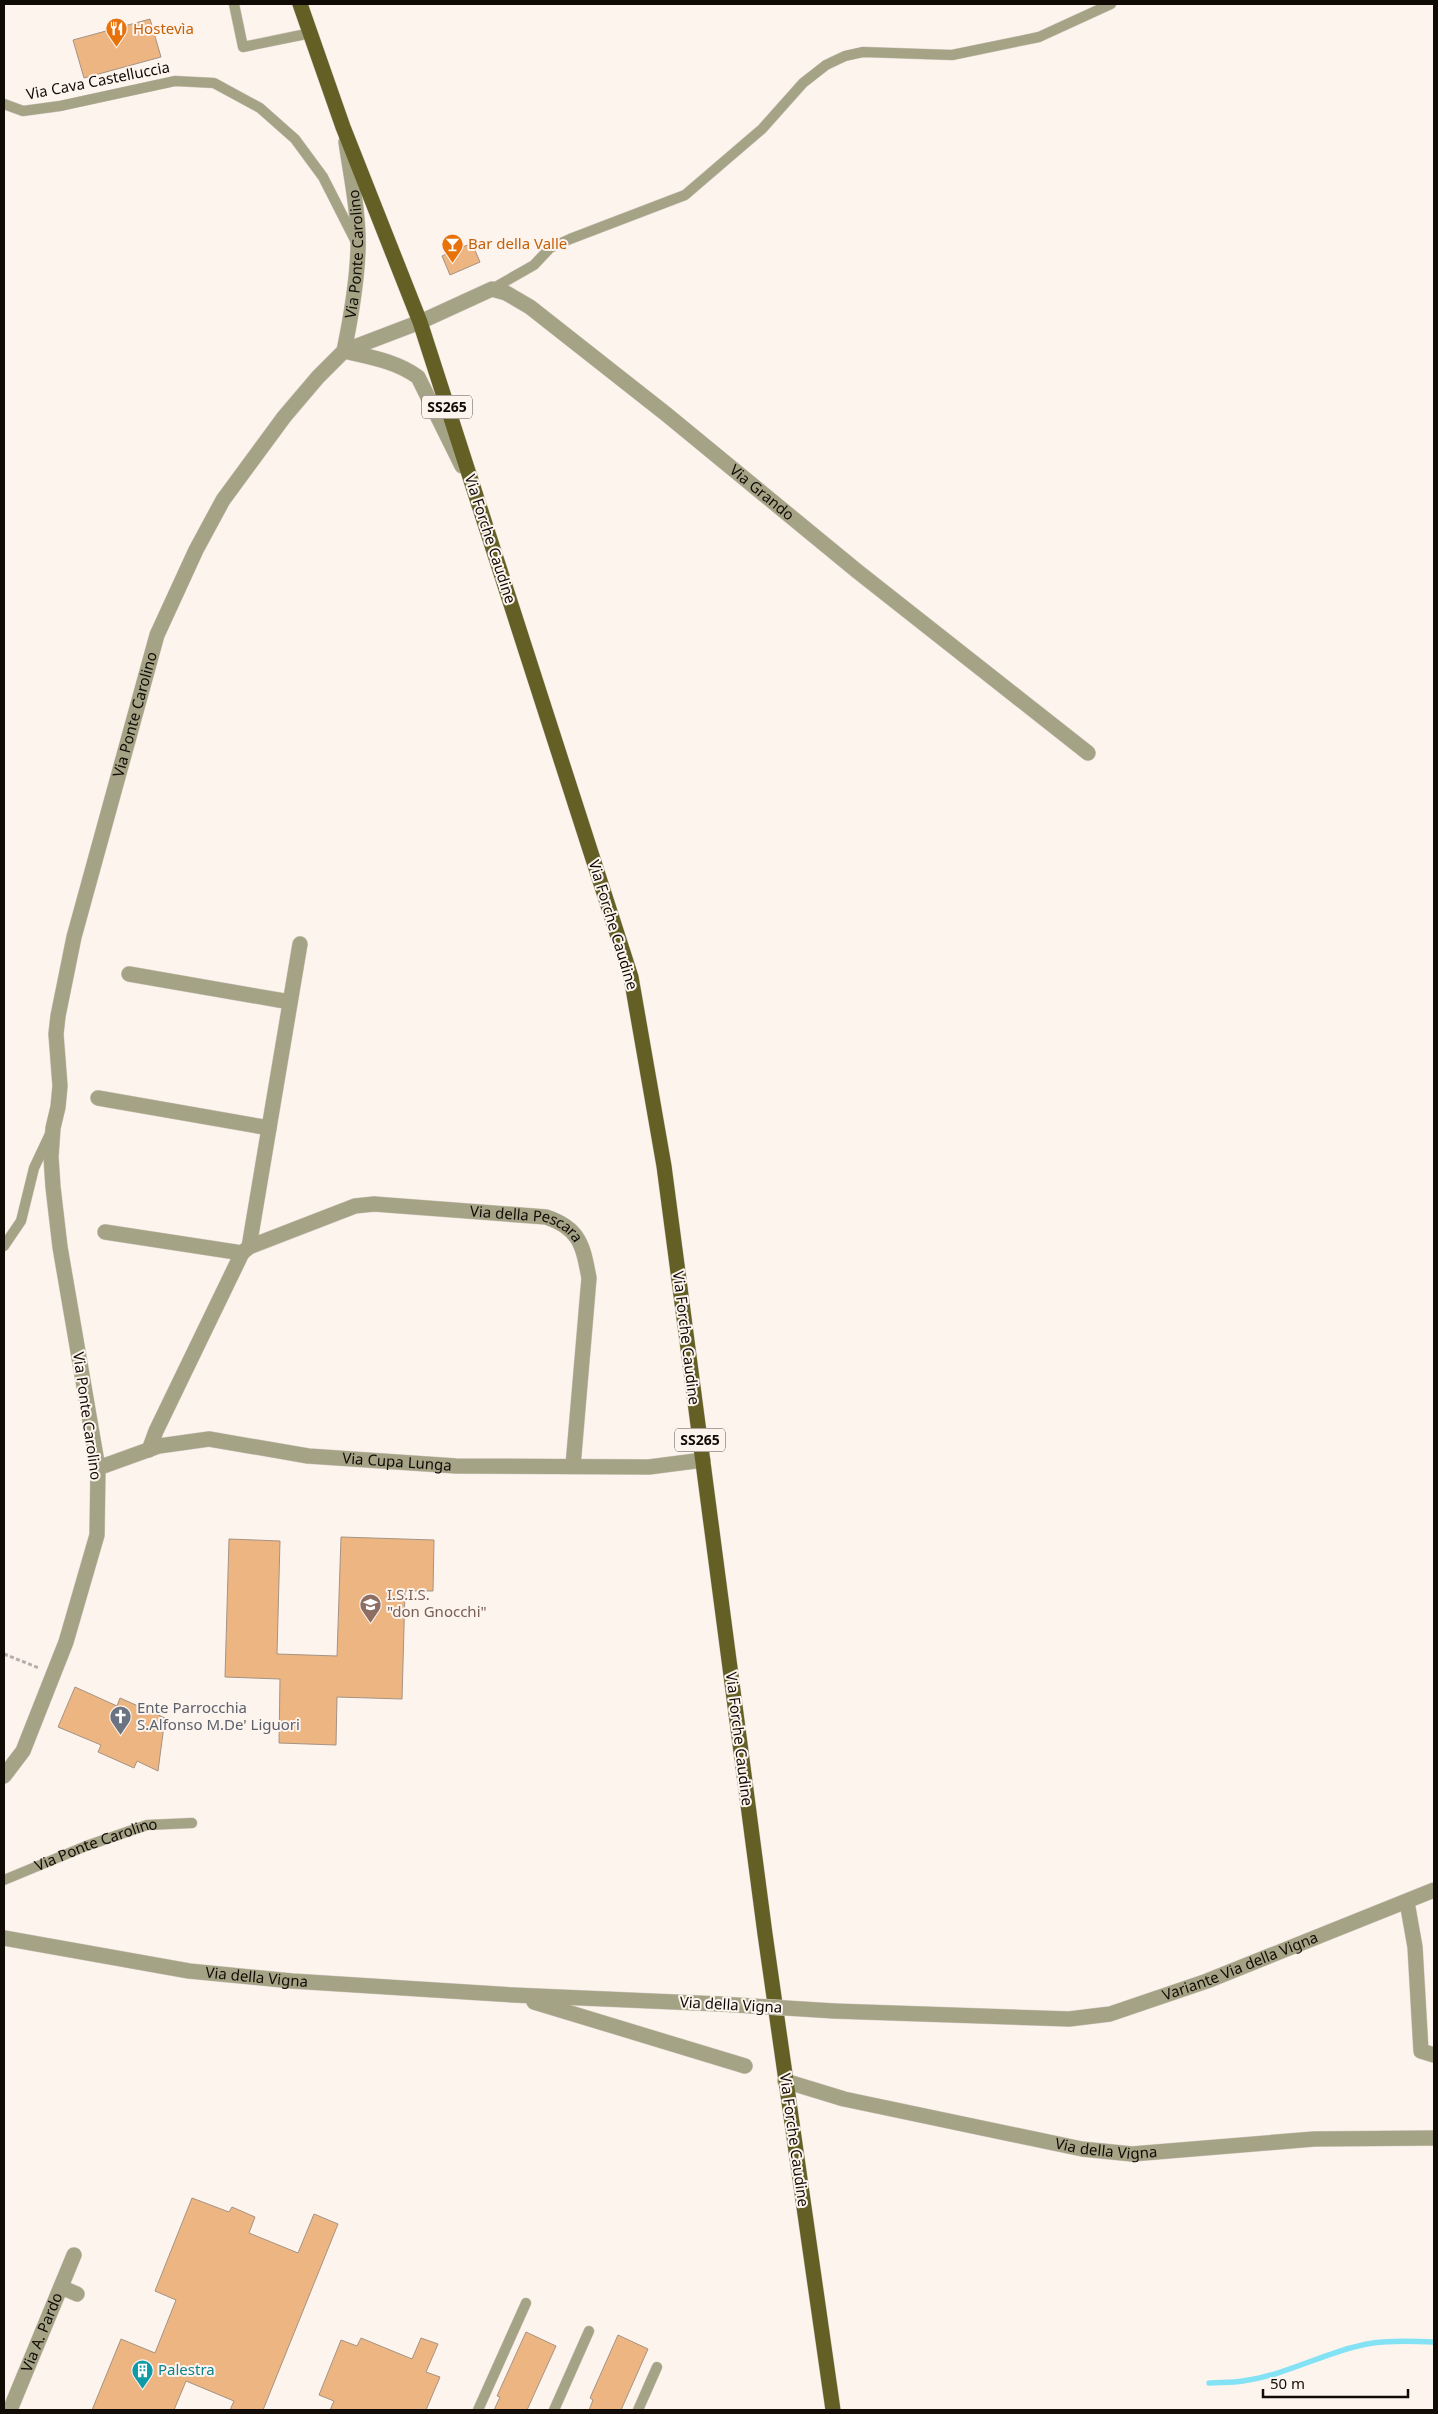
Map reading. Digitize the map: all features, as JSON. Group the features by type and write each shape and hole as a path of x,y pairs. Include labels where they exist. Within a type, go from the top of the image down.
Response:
{"main road":[{"name":"Via Forche Caudine","path":"300,4 343,127 420,322 631,977 664,1166 785,2081 833,2410"}],"street":[{"name":"Via Ponte Carolino","path":"343,127 356,205 358,248 354,300 344,351"},
{"path":"420,322 492,289"},
{"name":"Via Grando","path":"492,289 506,292 530,307 666,414 864,578 1088,754"},
{"name":"Via Ponte Carolino","path":"4,1776 23,1751 54,1674 66,1642 97,1535 98,1468 60,1247 51,1164 52,1128 58,1107 60,1086 57,1050 58,1016 72,946 157,635 196,550 223,500 284,417 318,376 344,351 420,322"},
{"path":"344,351 390,361 418,376 475,491"},
{"path":"149,1450 156,1431 245,1250 269,1128 300,944"},
{"path":"129,974 290,1002"},
{"path":"98,1098 269,1128"},
{"name":"Via della Pescara","path":"245,1250 355,1206 374,1204 546,1217 569,1227 584,1248 588,1278 574,1466"},
{"path":"105,1232 245,1250"},
{"name":"Via Cupa Lunga","path":"98,1468 149,1450 209,1439 318,1456 456,1466 649,1467 702,1460"},
{"name":"Variante Via della Vigna","path":"1069,2019 1110,2014 1136,2007 1216,1978 1434,1890"},
{"path":"1407,1902 1415,1947 1428,2053"},
{"name":"Via della Vigna","path":"4,1938 189,1971 292,1981 513,1995 1069,2019"},
{"name":"Via della Vigna","path":"513,1995 745,2066"},
{"name":"Via della Vigna","path":"785,2081 844,2099 1082,2150 1132,2154 1314,2139 1434,2138"},
{"name":"Via A. Pardo","path":"10,2410 74,2255"},
{"path":"61,2287 77,2294"}],"lane":[{"path":"234,4 244,47 311,33"},
{"path":"492,289 534,265 550,248 686,195 762,130 803,83 826,65 845,56 863,52 952,54 1039,36 1111,4"},
{"name":"Via Cava Castelluccia","path":"4,104 23,111 60,106 175,81 214,83 260,108 295,139 323,177 358,248"},
{"name":"Via Ponte Carolino","path":"4,1246 21,1221 34,1168 52,1128"},
{"name":"Via Ponte Carolino","path":"4,1880 86,1846 146,1825 192,1823"},
{"path":"478,2410 526,2303"},
{"path":"554,2410 588,2331"},
{"path":"638,2410 656,2367"}],"path":[{"path":"4,1654 54,1674"}],"building":[{"name":"Hostevìa","path":"150,19 161,57 84,78 73,40"},
{"path":"472,243 480,262 450,275 442,256"},
{"name":"I.S.I.S. \"don Gnocchi\"","path":"341,1537 434,1540 433,1591 405,1591 402,1699 337,1697 336,1745 279,1743 280,1679 225,1677 229,1539 280,1541 277,1654 337,1656"},
{"name":"Ente Parrocchia S.Alfonso M.De' Liguori","path":"75,1687 117,1706 120,1698 165,1718 158,1771 137,1761 134,1768 98,1752 101,1745 58,1727"},
{"path":"192,2198 229,2212 232,2207 255,2217 249,2233 298,2253 314,2214 338,2224 263,2410 230,2410 234,2401 186,2381 174,2410 92,2410 121,2339 155,2353 176,2300 155,2291"},
{"path":"526,2332 556,2346 527,2410 494,2410 500,2397 497,2396"},
{"path":"618,2335 648,2349 621,2410 589,2410 593,2400 590,2398"},
{"path":"361,2338 412,2359 421,2338 438,2344 426,2372 440,2377 426,2410 330,2410 334,2401 319,2395 341,2340 357,2346"}],"waterway":[{"path":"1209,2383 1239,2382 1276,2374 1356,2346 1396,2341 1434,2342"}],"place":[{"name":"Hostevìa","path":"117,48"},
{"name":"Bar della Valle","path":"452,263"},
{"name":"I.S.I.S. \"don Gnocchi\"","path":"371,1623"},
{"name":"Ente Parrocchia S.Alfonso M.De' Liguori","path":"121,1736"},
{"name":"Palestra","path":"142,2389"}]}
